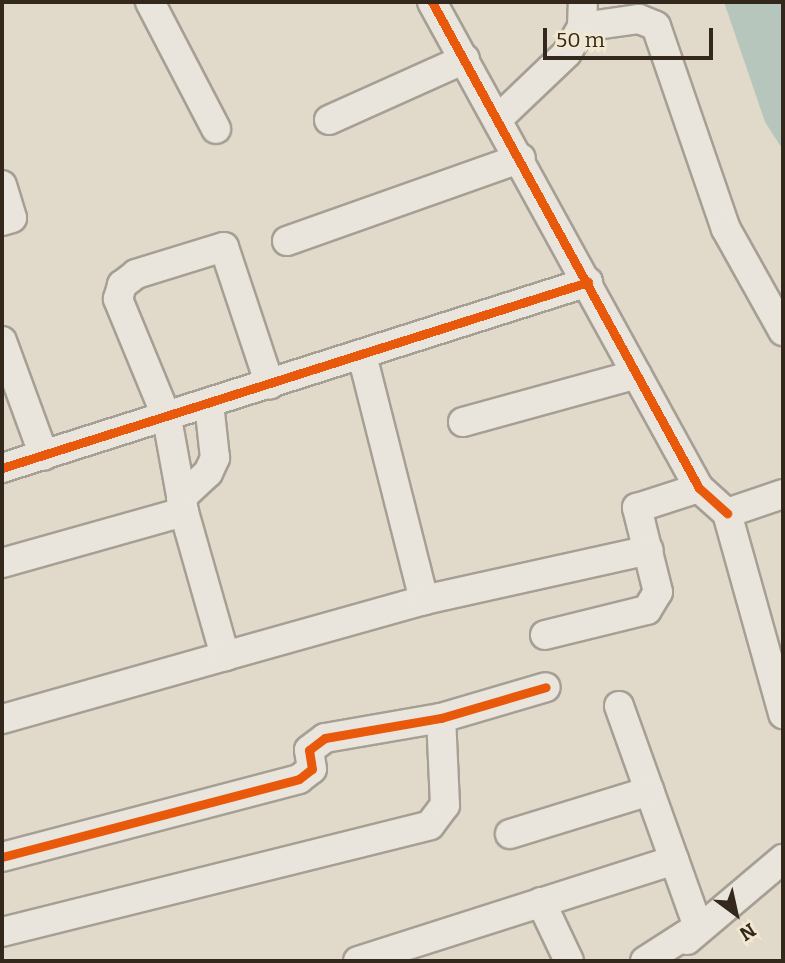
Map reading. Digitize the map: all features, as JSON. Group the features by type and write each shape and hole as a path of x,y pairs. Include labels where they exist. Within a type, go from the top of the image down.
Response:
{"street":[{"path":"150,2 216,129"},
{"path":"432,2 521,158 699,488 727,513 783,714"},
{"path":"499,118 567,53 583,14 639,19 656,26 726,229 783,331"},
{"path":"329,120 465,59"},
{"path":"286,241 521,158"},
{"path":"2,185 12,218 2,221"},
{"path":"225,656 183,505 167,418 118,299 122,285 136,274 215,246 230,256 270,385"},
{"path":"2,468 167,418 588,282"},
{"path":"2,341 44,456"},
{"path":"362,355 424,600"},
{"path":"463,422 637,374"},
{"path":"2,563 183,505 208,473 215,458 209,404"},
{"path":"545,635 646,610 658,592 637,508 699,488"},
{"path":"727,513 783,494"},
{"path":"2,719 424,600 649,550"},
{"path":"2,857 299,779 312,769 309,750 314,742 441,718 546,687"},
{"path":"619,706 674,860 688,948"},
{"path":"2,932 430,825 445,805 441,718"},
{"path":"510,834 650,791"},
{"path":"645,961 688,948 783,859"},
{"path":"358,961 674,860"},
{"path":"541,902 569,961"}],"shaded area":[{"path":"724,2 783,2 783,150 765,122"}],"cycle path":[{"path":"432,2 699,488 727,513"},
{"path":"2,468 588,282"},
{"path":"2,857 299,779 312,769 309,750 325,738 441,718 546,687"}]}
